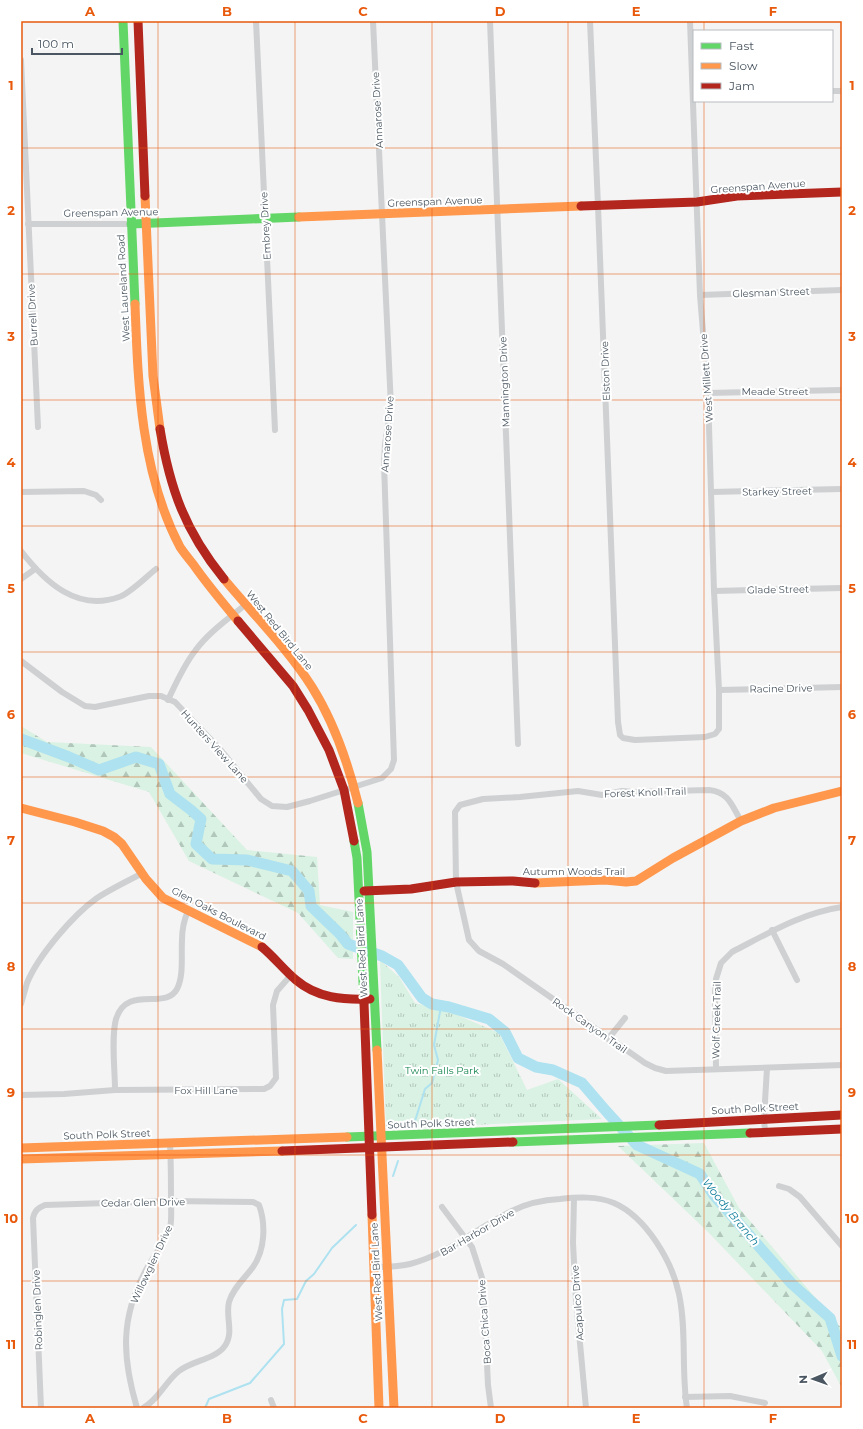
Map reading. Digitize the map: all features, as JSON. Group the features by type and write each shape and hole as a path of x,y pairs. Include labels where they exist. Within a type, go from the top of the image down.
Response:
{"main road":[{"name":"West Laureland Road","path":"123,21 138,377 145,432 153,476 164,512 181,548"},
{"path":"138,21 154,376 161,431 173,488 195,539 181,548"},
{"name":"Greenspan Avenue","path":"131,224 697,202 737,196 842,192"},
{"path":"138,377 154,376"},
{"name":"West Red Bird Lane","path":"195,539 245,605 297,665 324,705 355,787 367,841 388,1267 390,1352 394,1408"},
{"name":"West Red Bird Lane","path":"181,548 199,574 293,686 308,710 329,750 344,790 355,839 361,927 379,1408"},
{"name":"Autumn Woods Trail","path":"358,892 411,889 456,882 513,881 530,883 605,880 626,882 636,881 673,858 740,821 774,808 842,791"},
{"name":"Glen Oaks Boulevard","path":"21,808 102,830 111,835 121,844 151,886 163,898 259,945 273,956 304,986 322,995 336,998 375,999"},
{"name":"South Polk Street","path":"21,1148 593,1128 842,1115"},
{"path":"21,1160 842,1129"}],"street":[{"name":"Embrey Drive","path":"256,21 275,430"},
{"name":"Annarose Drive","path":"344,790 382,778 387,774 393,765 394,760 384,463 385,444 391,406 373,21"},
{"name":"Mannington Drive","path":"490,21 518,744"},
{"name":"Elston Drive","path":"590,21 618,722 620,735 627,739 705,737 715,734"},
{"name":"West Millett Drive","path":"690,21 693,76"},
{"name":"Burrell Drive","path":"21,60 38,427"},
{"name":"West Millett Drive","path":"694,102 700,295 708,393 714,591 719,690 719,729 715,734"},
{"name":"Greenspan Avenue","path":"28,224 131,224"},
{"name":"Glesman Street","path":"700,295 842,290"},
{"name":"Meade Street","path":"708,393 842,390"},
{"name":"Starkey Street","path":"711,492 842,489"},
{"path":"21,492 84,491 96,495 101,500"},
{"path":"21,551 35,569 54,586 68,595 94,601 120,597 156,569"},
{"path":"21,579 35,569"},
{"name":"Glade Street","path":"714,591 842,588"},
{"path":"168,700 177,680 195,651 233,614 245,605"},
{"name":"Hunters View Lane","path":"21,661 62,692 85,706 95,706 150,696 161,696 175,702 219,748 261,799 269,805 280,808 287,807 344,790"},
{"name":"Racine Drive","path":"719,690 842,687"},
{"name":"Forest Knoll Trail","path":"455,825 455,812 460,805 466,802 483,799 520,798 578,790 602,795 622,792 691,790 718,791 728,797 740,821"},
{"name":"Rock Canyon Trail","path":"455,825 456,882 469,940 479,951 503,964 608,1039 645,1063 666,1071 842,1065"},
{"path":"21,1004 35,968 70,922 96,899 143,873"},
{"name":"Wolf Creek Trail","path":"716,1069 714,992 718,970 726,957 732,952 772,930 814,913 842,907"},
{"path":"115,1090 115,1027 120,1010 126,1003 166,997 173,994 177,989 181,970 182,933 188,911"},
{"path":"772,930 797,980"},
{"name":"Fox Hill Lane","path":"21,1094 64,1094 115,1090 264,1089 270,1086 276,1078 273,1005 280,987 291,975"},
{"path":"608,1039 625,1018"},
{"path":"765,1132 764,1118 768,1068"},
{"name":"Willowglen Drive","path":"137,1408 127,1365 126,1341 128,1320 136,1291 170,1227 170,1143"},
{"path":"779,1186 789,1189 800,1197 842,1246"},
{"name":"Bar Harbor Drive","path":"374,1267 408,1265 433,1257 515,1209 542,1201 574,1198 599,1199 615,1204 623,1208 640,1223 666,1257 675,1278 679,1295 683,1340 685,1397 687,1408"},
{"name":"Acapulco Drive","path":"574,1198 573,1243 576,1300 586,1408"},
{"name":"Cedar Glen Drive","path":"34,1212 38,1208 45,1205 171,1201 253,1202 259,1205 262,1213 263,1234 260,1254 230,1299 228,1310 230,1327 226,1344 216,1353 179,1370 158,1396 150,1404 143,1408"},
{"name":"Boca Chica Drive","path":"442,1207 472,1247 483,1281 488,1385 491,1408"},
{"name":"Robinglen Drive","path":"34,1212 33,1218 41,1408"},
{"path":"685,1397 730,1396 765,1403"},
{"path":"271,1400 274,1408"}],"green space":[{"path":"21,726 47,742 151,747 247,850 317,857 320,905 353,912 353,959 338,958 298,913 189,861 149,792 21,753"},
{"name":"Twin Falls Park","path":"380,960 399,977 415,1003 455,1014 499,1033 527,1090 558,1079 602,1119 386,1129"},
{"path":"704,1143 739,1208 842,1329 842,1388 822,1351 708,1232 618,1146"}],"waterway":[{"name":"Woody Branch","path":"21,739 99,770 136,757 159,764 170,794 201,819 196,844 212,859 247,860 292,871 309,891 311,906 340,934 348,944 382,956 398,965 422,998 432,1004 449,1007 489,1019 505,1032 518,1058 536,1067 553,1070 582,1083 637,1145 700,1174 713,1194 792,1284 830,1318 842,1356"},
{"path":"415,1121 425,1089 432,1083 438,1060 434,1045 441,1006"},
{"path":"393,1176 398,1161"},
{"path":"205,1408 209,1399 250,1383 284,1344 282,1309 284,1300 297,1299 306,1281 314,1274 332,1248 356,1225"}],"traffic: fast":[{"path":"123,21 135,304"},
{"path":"131,224 299,217"},
{"path":"358,803 367,852 377,1050"},
{"path":"354,841 357,858 364,1003"},
{"path":"347,1137 659,1125"},
{"path":"513,1142 750,1133"}],"traffic: slow":[{"path":"145,196 153,376 160,429"},
{"path":"299,217 581,206"},
{"path":"135,304 140,397 149,459 157,489 167,519 180,547 209,586 238,621"},
{"path":"224,579 281,645 303,673 320,700 340,743 358,803"},
{"path":"535,883 605,880 626,882 636,881 673,858 741,821 774,808 842,791"},
{"path":"21,808 75,822 103,831 114,837 122,844 146,879 163,898 262,947"},
{"path":"377,1050 394,1408"},
{"path":"21,1148 347,1137"},
{"path":"21,1159 282,1151"},
{"path":"372,1215 379,1408"}],"traffic: jam":[{"path":"138,21 145,196"},
{"path":"581,206 697,202 737,196 842,192"},
{"path":"160,429 174,490 181,508 199,544 224,579"},
{"path":"238,621 293,686 308,710 329,750 344,790 354,841"},
{"path":"364,891 411,889 456,882 513,881 535,883"},
{"path":"262,947 296,980 313,991 331,997 370,999"},
{"path":"364,1003 372,1215"},
{"path":"659,1125 842,1115"},
{"path":"750,1133 842,1129"},
{"path":"282,1151 513,1142"}]}
